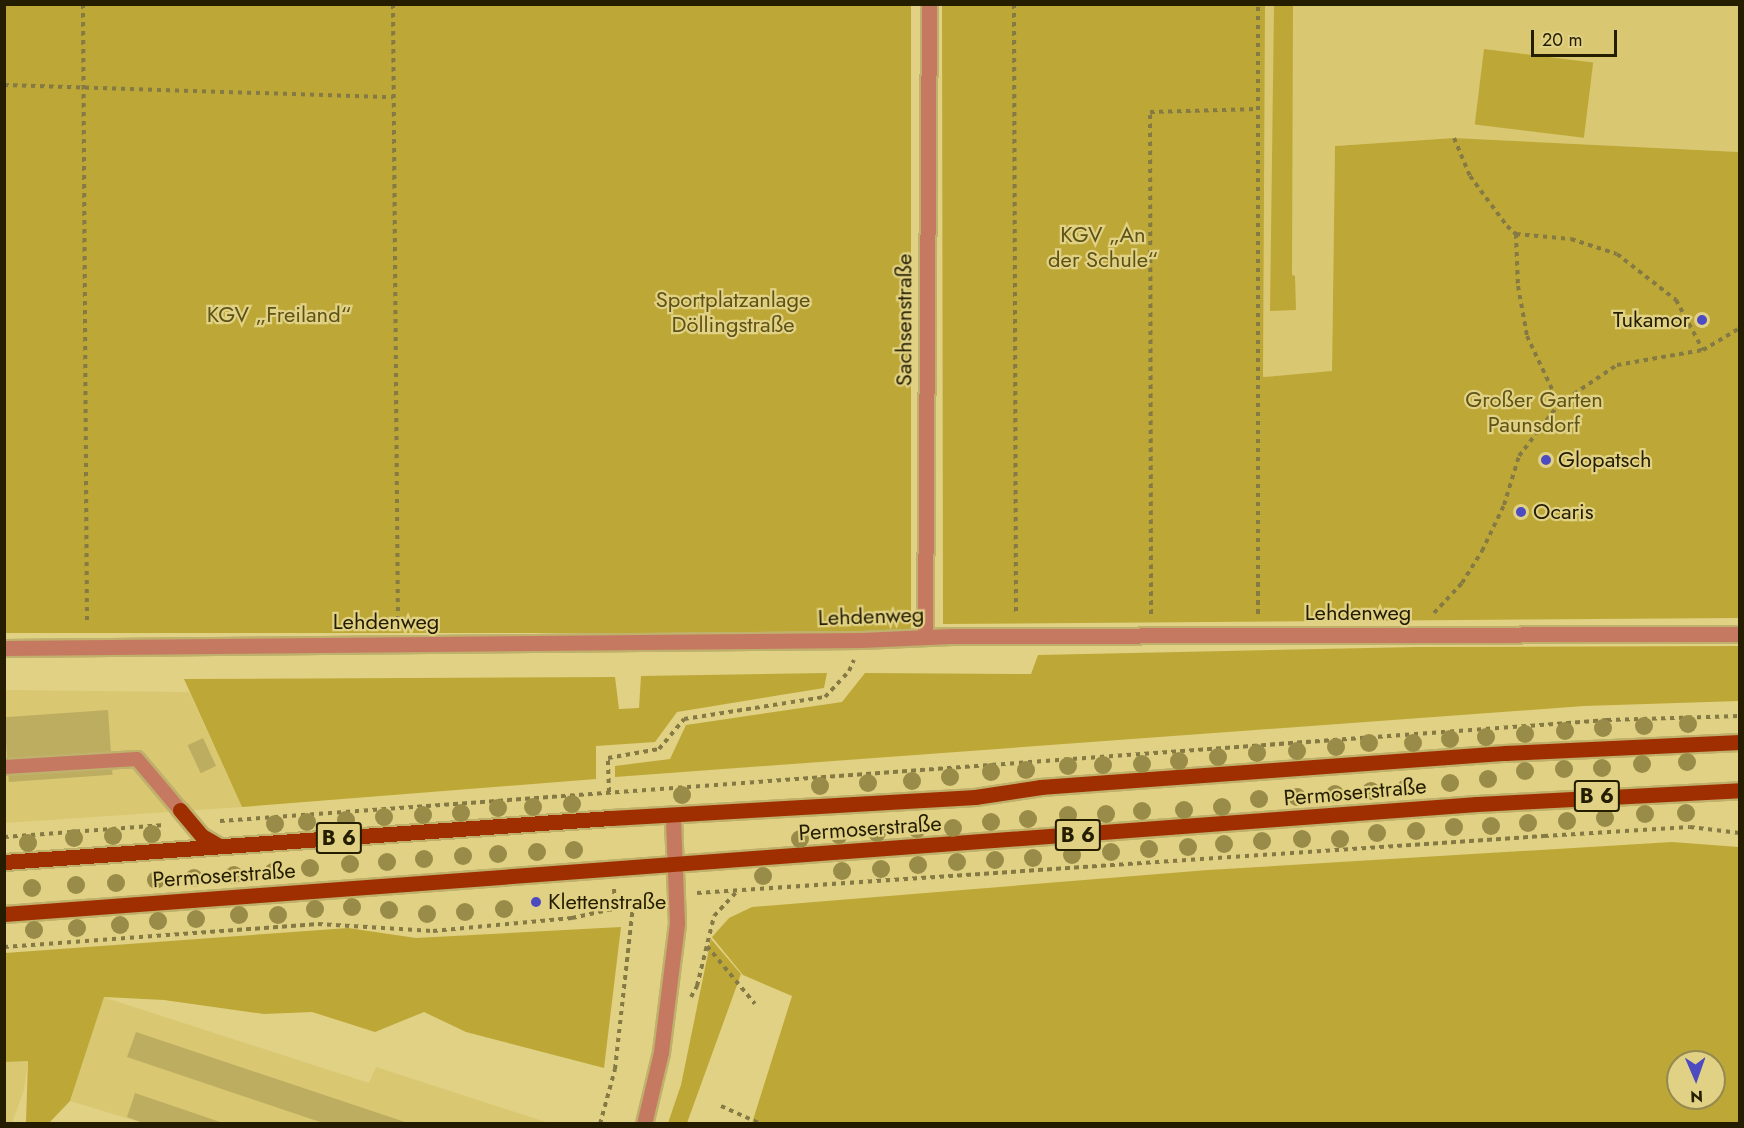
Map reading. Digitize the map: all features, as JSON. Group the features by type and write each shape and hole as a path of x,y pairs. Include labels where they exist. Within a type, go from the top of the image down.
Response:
{"main road":[{"name":"Permoserstraße","path":"4,862 611,818 674,818 1505,753 1740,742"},
{"name":"Permoserstraße","path":"4,914 1477,804 1740,790"},
{"path":"180,810 202,836 219,846"}],"street":[{"name":"Sachsenstraße","path":"925,636 929,4"},
{"name":"Lehdenweg","path":"4,648 861,640 925,636 1740,634"},
{"path":"644,1124 669,1001 678,894 674,818"}],"lane":[{"path":"4,767 138,759 180,810"}],"path":[{"path":"83,4 87,647"},
{"path":"393,4 399,644"},
{"path":"1014,4 1016,623"},
{"path":"1258,4 1258,620"},
{"path":"4,85 393,97"},
{"path":"1151,621 1150,112 1258,109"},
{"path":"1454,138 1470,176 1516,234 1518,286 1527,336 1558,404"},
{"path":"1516,234 1571,239 1617,254 1676,300 1702,350"},
{"path":"1428,620 1462,583 1482,551 1504,505 1519,456 1558,404 1617,365 1702,350 1740,328"},
{"path":"609,790 608,758 659,749 684,719 825,697 849,671 861,640"},
{"path":"4,837 609,790 1607,720 1740,716"},
{"path":"4,947 318,924 433,931 572,918 678,894 1690,827 1740,833"},
{"path":"669,1001 692,997 714,916 721,904 738,891"},
{"path":"600,1124 615,1069 633,905"},
{"path":"706,945 755,1004"},
{"path":"721,1106 761,1124"}],"shaded area":[{"path":"1263,5 1739,5 1739,152 1454,138 1335,146 1332,372 1263,377"},
{"path":"5,690 189,692 242,807 5,823"},
{"path":"103,997 369,1083 376,1067 549,1123 146,1124 70,1101"},
{"path":"28,1060 24,1090 12,1123 5,1124 5,1062"}],"green space":[{"name":"KGV „Freiland“","path":"4,5 911,5 911,633 4,633"},
{"path":"942,5 1265,5 1263,377 1332,371 1335,146 1454,138 1739,152 1739,618 943,624"},
{"path":"1274,5 1293,5 1292,275 1295,276 1296,310 1270,311"},
{"path":"1484,49 1593,62 1584,138 1475,124"},
{"path":"1739,646 1739,701 1584,706 615,777 615,766 670,759 686,725 842,702 865,673 1031,674 1038,655 1417,647"},
{"path":"827,673 824,688 677,712 655,742 596,746 596,779 242,807 184,679 615,677 619,709 639,708 641,676"},
{"path":"1672,842 1739,847 1739,1123 752,1123 792,996 743,975 712,937 729,918 752,907 1208,870"},
{"path":"621,927 604,1068 466,1032 424,1012 375,1032 312,1012 264,1014 164,1000 104,997 70,1101 49,1123 26,1122 28,1061 5,1062 5,953 348,928 416,938"},
{"path":"711,939 741,974 687,1123 668,1123 681,1085"}],"building":[{"path":"108,710 113,775 9,782 4,717"},
{"path":"203,738 216,766 201,773 188,745"},
{"path":"136,1032 408,1124 326,1124 127,1057"},
{"path":"135,1093 223,1124 146,1124 127,1117"}],"place":[{"name":"Tukamor","path":"1702,320"},
{"name":"Glopatsch","path":"1546,460"},
{"name":"Ocaris","path":"1521,512"},
{"name":"Klettenstraße","path":"536,902"}],"park label":[{"name":"KGV „An der Schule“","path":"1103,246"},
{"name":"Sportplatzanlage Döllingstraße","path":"733,312"},
{"name":"Großer Garten Paunsdorf","path":"1534,412"}]}
